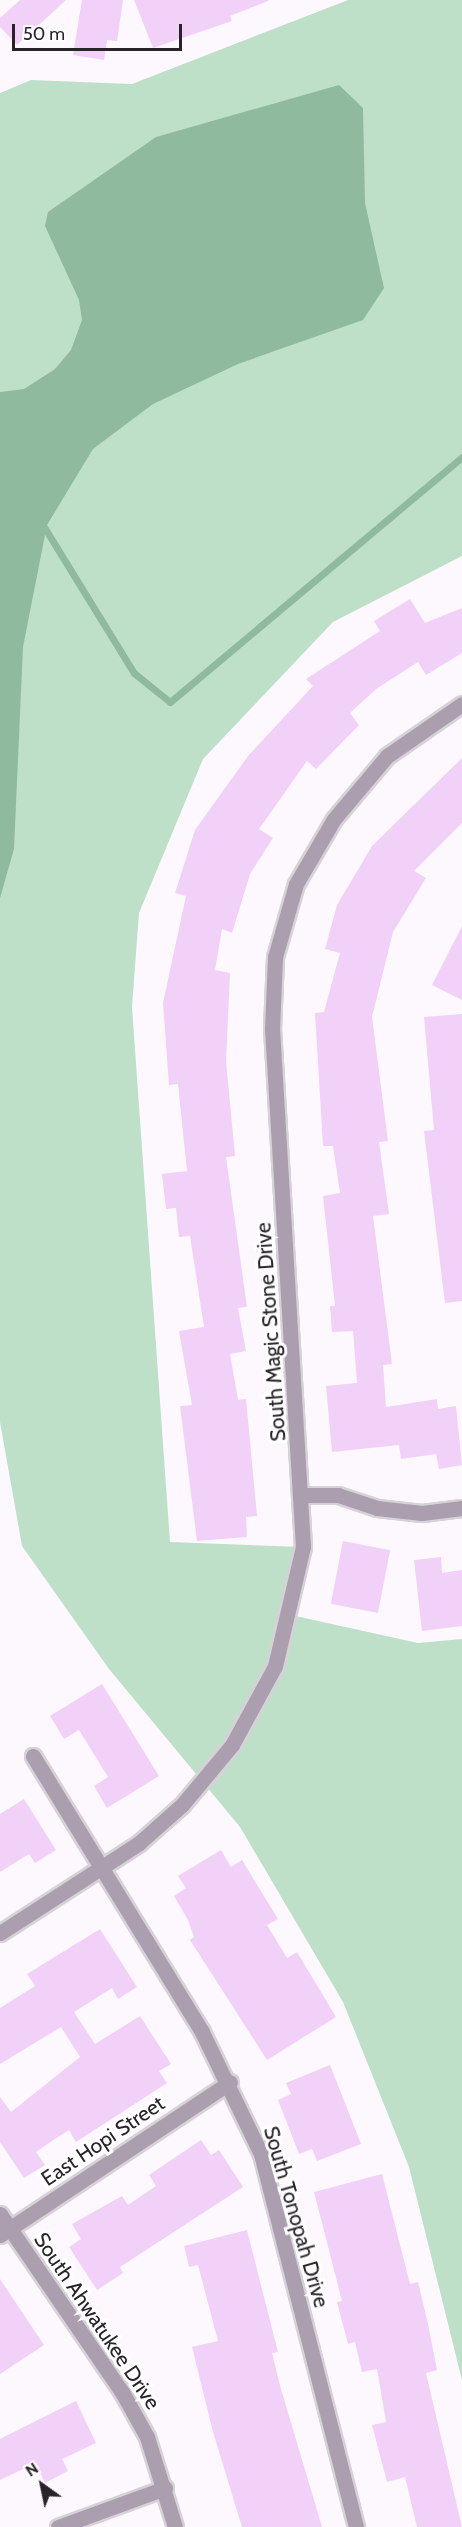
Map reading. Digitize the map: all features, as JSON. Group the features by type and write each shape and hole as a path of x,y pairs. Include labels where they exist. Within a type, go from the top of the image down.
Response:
{"street":[{"name":"South Magic Stone Drive","path":"0,1933 104,1868 202,1784 232,1745 275,1666 303,1547 302,1495 272,1029 275,957 296,884 334,819 387,756 462,704"},
{"path":"302,1495 338,1495 377,1508 422,1513 462,1508"},
{"name":"South Tonopah Drive","path":"33,1756 104,1868 230,2082 261,2154 356,2527"},
{"name":"East Hopi Street","path":"5,2232 230,2082"},
{"name":"South Ahwatukee Drive","path":"0,2214 5,2232 122,2392 147,2437 165,2488 175,2527"},
{"path":"58,2527 165,2488"}],"shaded area":[{"path":"348,0 462,0 462,556 333,622 203,759 139,913 132,1007 170,1542 303,1547 291,1615 418,1643 462,1639 462,2380 409,2167 343,2002 240,1827 109,1669 22,1546 0,1422 0,93 31,80 132,84"},
{"path":"339,85 363,108 365,203 384,288 363,320 238,364 153,404 93,449 47,525 23,647 14,849 0,898 0,392 24,389 55,369 71,350 82,320 79,300 45,226 48,212 156,137"}],"building":[{"path":"20,0 66,0 17,45 0,27 0,18"},
{"path":"82,0 123,0 117,41 107,40 104,60 73,55"},
{"path":"134,0 268,1 230,16 232,21 153,48"},
{"path":"410,599 425,623 462,608 462,653 426,675 418,662 376,689 350,713 359,725 316,769 307,761 259,829 273,838 250,874 232,933 222,929 215,970 230,973 226,1061 235,1156 226,1157 247,1307 238,1308 246,1351 230,1354 238,1400 246,1399 257,1516 246,1517 247,1537 197,1541 180,1406 192,1405 179,1331 204,1327 190,1236 179,1237 176,1208 166,1209 162,1174 187,1171 178,1084 169,1085 163,1003 186,896 175,893 195,830 248,756 313,686 306,679 380,631 374,621"},
{"path":"462,758 462,823 414,871 426,878 393,932 372,1017 388,1141 379,1142 389,1214 373,1216 392,1364 383,1365 386,1407 437,1399 438,1409 456,1406 462,1465 439,1469 436,1454 401,1459 399,1445 332,1452 326,1386 357,1383 353,1331 332,1332 330,1306 335,1306 323,1196 340,1193 333,1146 323,1146 315,1013 324,1012 340,953 325,949 337,905 372,846"},
{"path":"462,926 462,1000 432,985"},
{"path":"462,1014 462,1301 445,1303 424,1131 434,1130 424,1017"},
{"path":"343,1541 390,1550 378,1613 331,1604"},
{"path":"441,1557 442,1573 462,1570 462,1626 422,1631 414,1560"},
{"path":"102,1684 159,1776 107,1808 94,1786 108,1777 79,1730 64,1739 50,1716"},
{"path":"24,1799 56,1850 35,1863 29,1854 0,1872 0,1814"},
{"path":"221,1850 231,1867 242,1860 278,1919 267,1925 287,1958 297,1952 336,2017 267,2060 190,1940 194,1937 188,1920 174,1896 186,1888 178,1876"},
{"path":"100,1929 137,1987 118,1999 112,1988 74,2012 95,2044 140,2016 171,2064 159,2071 167,2083 76,2142 69,2130 52,2141 36,2152 45,2165 24,2178 0,2142 0,2097 11,2112 80,2057 61,2027 0,2064 0,2008 35,1986 27,1974"},
{"path":"330,2065 361,2144 317,2161 312,2149 299,2154 278,2100 291,2094 286,2083"},
{"path":"201,2140 211,2155 219,2150 243,2187 120,2267 123,2273 97,2290 69,2247 81,2239 72,2224 122,2196 128,2205 156,2186 149,2175"},
{"path":"382,2174 410,2284 418,2282 428,2324 437,2370 426,2373 462,2527 417,2527 405,2477 387,2482 372,2425 386,2422 377,2369 362,2372 355,2342 348,2344 337,2302 342,2301 314,2192"},
{"path":"247,2230 278,2352 272,2353 281,2389 322,2527 242,2527 213,2432 192,2347 218,2341 198,2265 189,2267 184,2246"},
{"path":"0,2279 44,2345 0,2374"},
{"path":"76,2401 96,2443 62,2459 68,2471 45,2483 36,2463 0,2480 0,2439"}],"waterway":[{"path":"41,522 134,673 170,702 462,457"}]}
